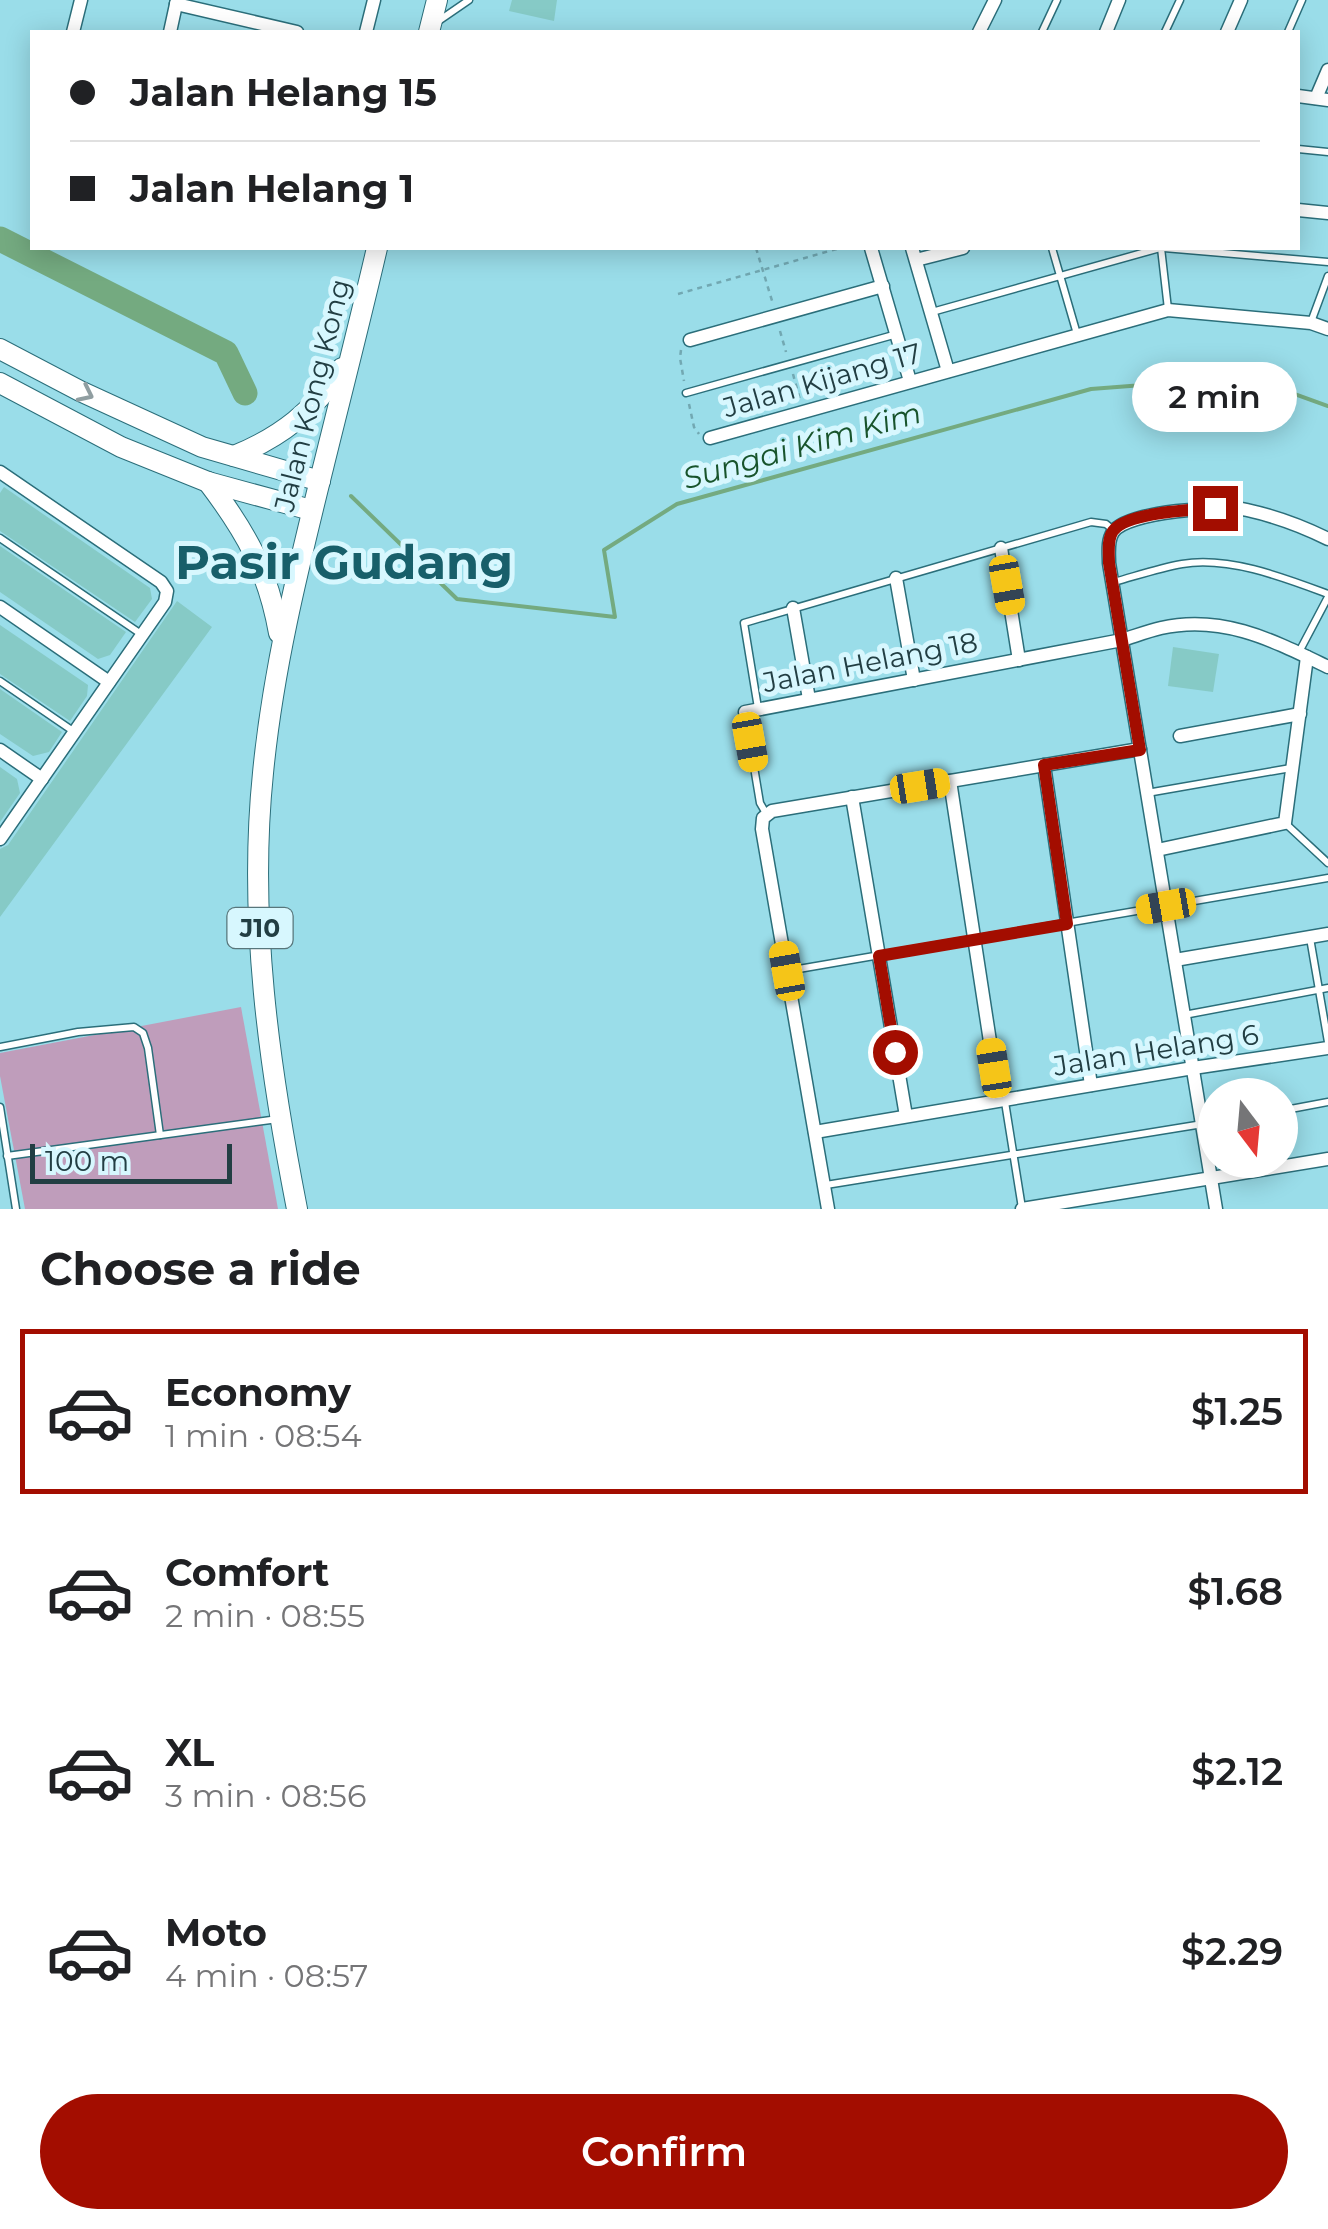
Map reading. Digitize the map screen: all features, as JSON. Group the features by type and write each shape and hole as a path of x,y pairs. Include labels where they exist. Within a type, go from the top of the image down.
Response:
{"main road":[{"path":"430,30 437,0"},
{"name":"Jalan Kong Kong","path":"297,1209 279,1119 261,975 258,872 262,774 281,645 377,250"},
{"path":"0,349 80,392 202,448 320,481"},
{"path":"234,456 260,446 312,407 352,353"},
{"path":"0,383 121,447 208,482 311,510"},
{"path":"208,482 258,558 274,605 281,645"}],"street":[{"path":"74,30 81,0"},
{"path":"366,30 374,0"},
{"path":"980,30 995,0"},
{"path":"1107,30 1120,0"},
{"path":"1228,30 1241,0"},
{"path":"170,30 177,2 268,29"},
{"path":"1322,99 1328,70"},
{"path":"1300,210 1328,212"},
{"path":"872,250 910,381"},
{"path":"947,250 914,254 948,370"},
{"path":"690,340 883,286"},
{"path":"1168,310 1311,323 1328,329"},
{"name":"Jalan Kijang 17","path":"710,438 1168,310"},
{"path":"0,839 167,596 165,586 149,574 2,476"},
{"path":"1198,1087 1112,583 1109,543 1113,530 1127,522 1153,514 1215,508 1246,510 1328,538"},
{"path":"1000,548 1019,660"},
{"path":"896,578 914,680"},
{"path":"0,607 109,682"},
{"path":"793,608 809,699"},
{"name":"Jalan Helang 18","path":"751,710 1190,624 1224,626 1265,637 1328,668"},
{"path":"1156,850 1286,823 1303,655"},
{"path":"1180,736 1300,714"},
{"path":"0,750 42,779"},
{"path":"828,1209 762,829 765,817 772,811 1140,750"},
{"path":"1044,765 1091,1085"},
{"path":"950,781 1002,1100"},
{"path":"852,798 906,1116"},
{"path":"1175,960 1328,934"},
{"name":"Jalan Helang 6","path":"815,1132 1328,1045"},
{"path":"1298,1164 1328,1159"},
{"path":"1022,1209 1211,1178 1216,1209"}],"lane":[{"path":"430,30 469,0"},
{"path":"1043,30 1057,0"},
{"path":"1166,30 1180,0"},
{"path":"1289,30 1302,0"},
{"path":"1300,149 1328,152"},
{"path":"1053,250 1077,335"},
{"path":"931,312 1154,250"},
{"path":"1161,250 1168,310"},
{"path":"1185,250 1328,262"},
{"path":"1311,323 1328,276"},
{"path":"686,393 896,334"},
{"path":"765,817 760,803 744,622 1091,522 1106,524 1113,530"},
{"path":"0,538 142,634"},
{"path":"1112,583 1186,563 1220,564 1272,574 1328,596 1303,655"},
{"path":"0,681 74,732"},
{"path":"1147,793 1292,768"},
{"path":"1286,823 1328,863"},
{"path":"787,971 1328,878"},
{"path":"1310,937 1324,989 1328,1045"},
{"path":"1184,1015 1324,989"},
{"path":"0,1048 78,1032 134,1026 148,1048 160,1135"},
{"path":"1002,1100 1022,1209"},
{"path":"1298,1107 1328,1102"},
{"path":"0,1107 16,1209"},
{"path":"7,1156 279,1119"},
{"path":"824,1185 1198,1125"}],"path":[{"path":"678,294 833,250"}],"shaded area":[{"path":"241,1007 278,1209 25,1209 0,1076 0,1053"}],"building":[{"path":"512,0 557,0 554,21 509,11"},
{"path":"4,487 150,588 152,599 135,622 0,531 0,493"},
{"path":"0,546 126,632 110,655 98,659 0,592"},
{"path":"177,601 212,627 0,917 0,849 8,845"},
{"path":"0,625 88,685 87,696 70,721 0,674"},
{"path":"1173,647 1219,654 1213,692 1168,686"},
{"path":"0,689 62,732 49,752 33,756 0,734"},
{"path":"0,767 17,779 20,793 0,822"}],"waterway":[{"path":"0,239 226,353 245,393"},
{"name":"Sungai Kim Kim","path":"351,496 457,599 615,617 604,550 677,504 1091,389 1247,377 1328,406"}],"district":[{"name":"Pasir Gudang","path":"344,562"}],"route":[{"path":"895,1052 879,956 1067,924 1044,765 1140,750 1109,563 1113,530 1153,514 1215,508"}]}
